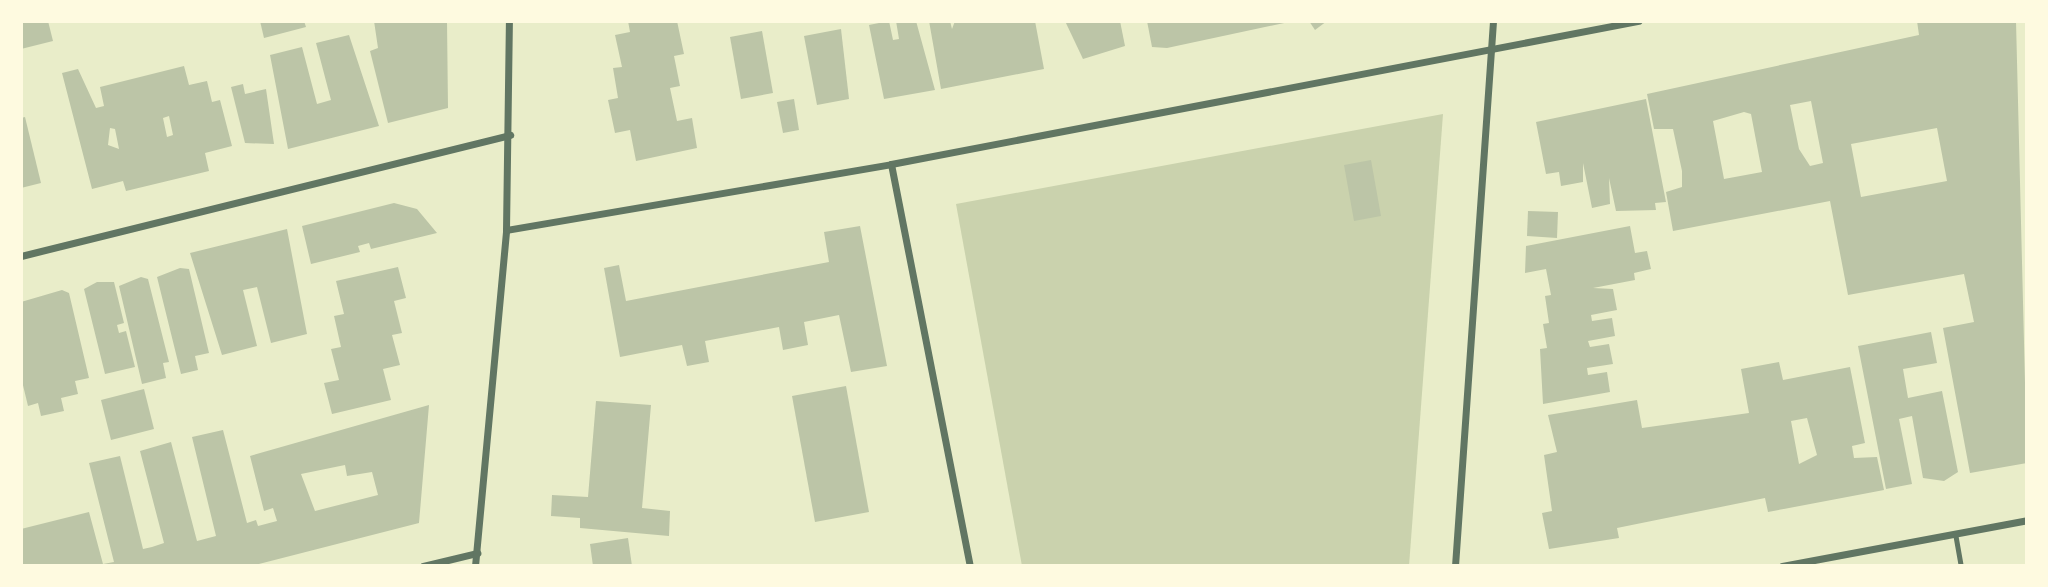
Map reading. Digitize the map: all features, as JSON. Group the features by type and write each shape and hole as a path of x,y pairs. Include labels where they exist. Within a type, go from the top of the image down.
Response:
{"street":[{"path":"475,566 506,230 510,135 509,21"},
{"path":"1455,566 1493,21"},
{"path":"506,230 891,164 1638,21"},
{"path":"21,256 510,135"},
{"path":"891,164 970,566"},
{"path":"1782,566 2027,520"},
{"path":"423,566 477,554"}],"lane":[{"path":"1955,533 1961,566"}],"green space":[{"path":"1443,114 1409,566 1022,566 956,204"}],"building":[{"path":"21,21 48,21 53,41 21,49"},
{"path":"260,21 304,21 306,27 264,38"},
{"path":"374,21 447,21 448,108 388,123 370,51 378,48"},
{"path":"628,21 677,21 684,54 674,56 680,86 670,88 677,121 692,118 697,148 636,161 630,130 615,133 608,100 618,98 613,68 622,67 615,35 630,32"},
{"path":"889,21 893,40 899,39 896,21 916,21 935,90 884,99 869,25"},
{"path":"929,21 950,21 952,29 955,21 1035,21 1044,69 941,89"},
{"path":"1065,21 1120,21 1125,46 1083,59"},
{"path":"1147,21 1289,22 1167,48 1152,47"},
{"path":"1309,21 1327,21 1315,30"},
{"path":"1917,21 2016,21 2027,463 1970,473 1943,328 1974,322 1964,274 1848,295 1830,201 1673,231 1666,192 1682,187 1682,171 1673,129 1654,129 1647,94 1919,35","holes":["1811,101 1823,163 1810,166 1799,149 1790,105","1744,112 1751,114 1762,172 1724,179 1713,121","1937,128 1947,181 1861,197 1851,144"]},
{"path":"841,29 849,99 817,105 804,36"},
{"path":"762,31 773,93 741,99 730,37"},
{"path":"349,35 379,126 288,149 270,55 302,47 317,104 331,100 316,43"},
{"path":"184,66 189,85 207,81 212,102 220,100 232,146 205,153 209,171 126,191 123,181 92,189 62,73 78,69 96,108 104,106 100,87","holes":["169,116 173,135 167,137 163,118","110,128 115,129 119,149 108,145"]},
{"path":"243,84 245,94 266,89 274,144 245,143 231,87"},
{"path":"794,99 799,130 783,133 777,102"},
{"path":"1646,99 1666,202 1655,203 1656,210 1616,211 1609,178 1610,204 1592,208 1583,163 1583,182 1561,186 1559,172 1546,174 1536,122"},
{"path":"25,117 41,183 21,188 21,118"},
{"path":"1371,160 1381,216 1354,221 1344,165"},
{"path":"394,203 417,209 437,233 371,249 369,243 358,246 360,252 311,264 302,226"},
{"path":"1528,211 1558,212 1557,238 1527,236"},
{"path":"860,226 887,366 851,372 839,315 804,322 808,345 783,350 779,327 705,341 709,362 687,366 682,345 620,357 604,268 619,265 626,301 829,262 824,232"},
{"path":"1630,226 1635,253 1647,251 1651,269 1634,273 1635,280 1593,288 1613,289 1617,310 1591,315 1592,321 1612,318 1615,336 1588,341 1590,347 1609,344 1613,364 1587,368 1588,375 1607,372 1610,392 1543,404 1540,349 1547,348 1543,324 1549,323 1545,296 1551,295 1546,269 1525,273 1526,246"},
{"path":"287,229 307,334 271,343 257,287 243,290 257,346 222,355 190,253"},
{"path":"398,267 406,298 394,301 402,333 392,335 400,365 383,369 391,400 332,414 324,383 339,380 331,349 341,347 334,316 344,314 336,281"},
{"path":"180,268 189,269 209,353 195,356 198,370 181,374 157,277"},
{"path":"141,277 148,279 169,362 163,363 166,378 142,384 119,286"},
{"path":"97,282 114,282 124,323 117,325 119,333 126,331 135,367 105,374 84,289"},
{"path":"62,290 69,293 89,378 75,381 78,394 61,398 64,411 41,416 38,403 28,406 21,377 21,302"},
{"path":"1931,332 1937,363 1903,369 1908,398 1942,391 1958,472 1944,481 1923,478 1912,416 1899,419 1912,484 1886,489 1858,346"},
{"path":"1779,362 1783,380 1850,367 1865,443 1852,446 1854,458 1877,457 1884,490 1768,512 1765,498 1617,528 1619,538 1549,549 1542,513 1552,511 1544,455 1557,452 1548,415 1637,400 1642,428 1749,413 1741,369","holes":["1807,418 1817,455 1799,464 1791,421"]},
{"path":"846,386 869,512 815,522 792,396"},
{"path":"144,389 154,429 111,440 101,400"},
{"path":"596,401 651,405 642,508 670,511 669,536 580,528 580,518 551,516 552,495 588,497"},
{"path":"429,405 419,523 251,566 23,566 21,529 89,512 103,564 114,562 89,463 120,456 143,549 164,543 140,451 171,442 197,541 216,536 192,437 223,430 247,523 256,520 258,526 277,521 273,508 264,511 250,456","holes":["345,465 347,476 372,472 378,495 315,511 301,474"]},
{"path":"628,538 632,566 593,566 590,544"}]}
